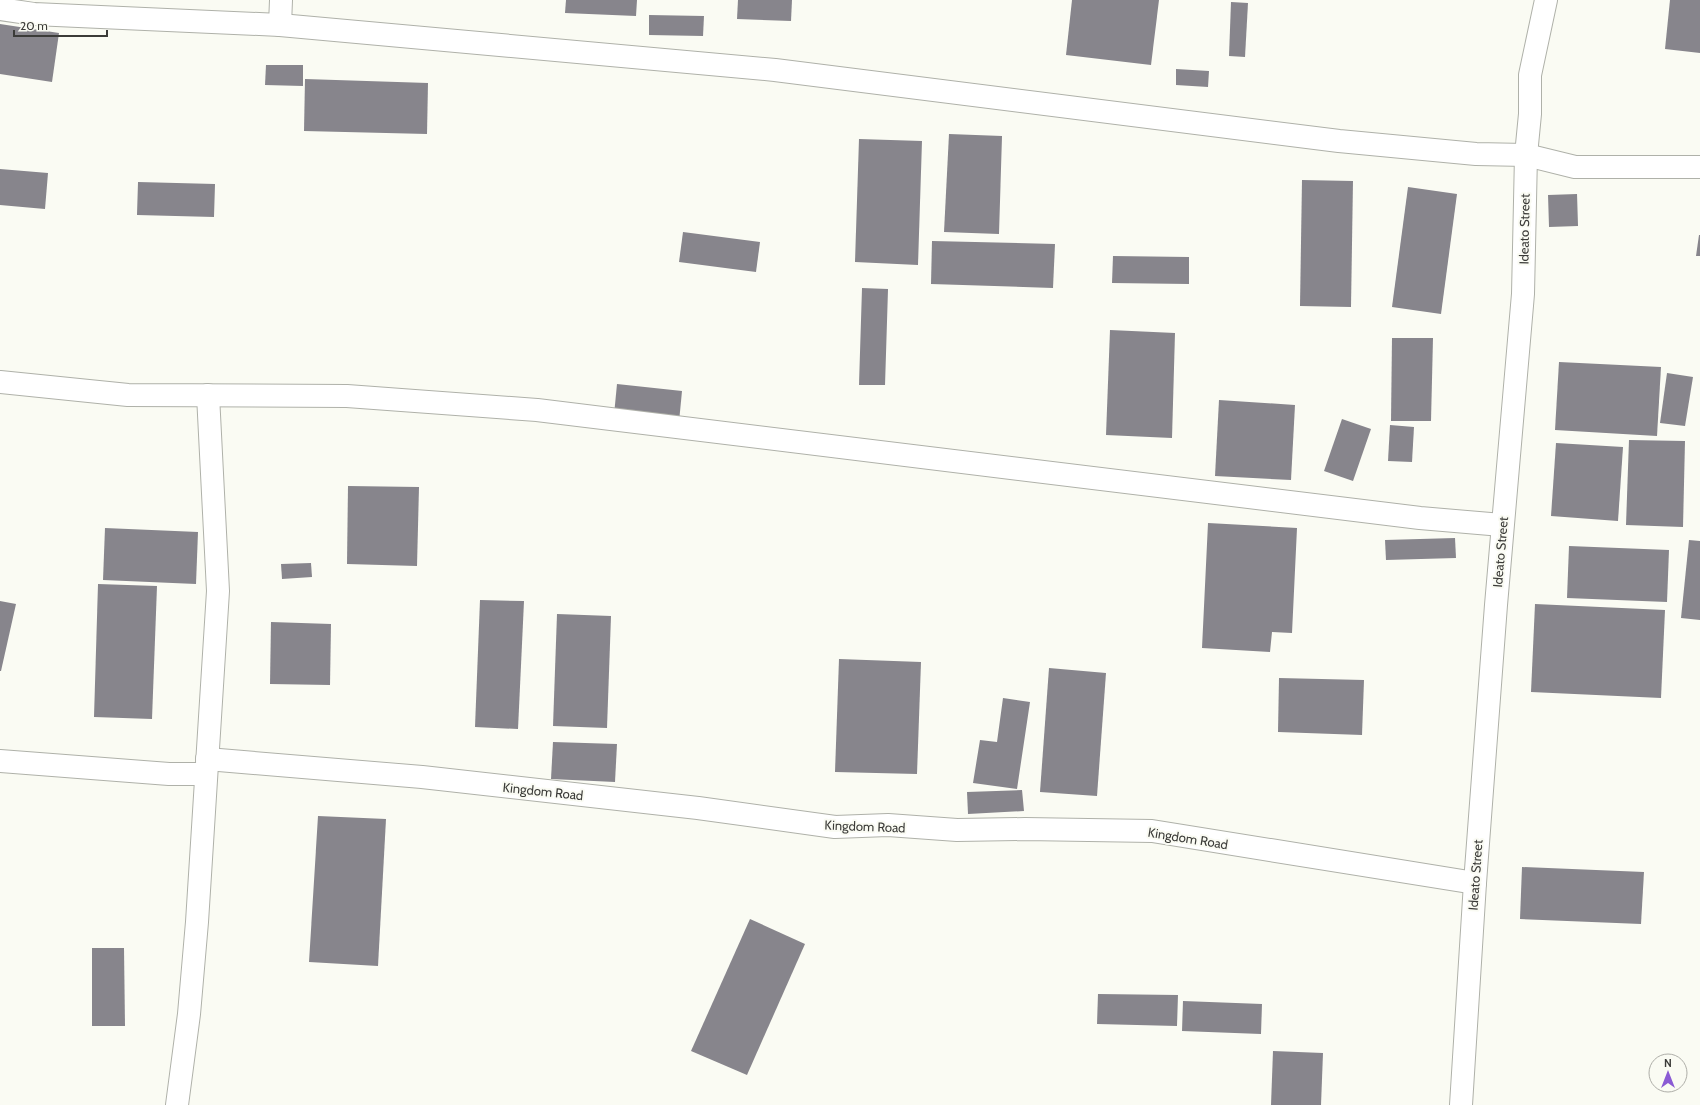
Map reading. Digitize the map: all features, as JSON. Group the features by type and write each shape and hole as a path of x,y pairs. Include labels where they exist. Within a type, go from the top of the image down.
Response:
{"street":[{"path":"280,25 281,0"},
{"name":"Ideato Street","path":"1461,1105 1475,883 1502,525 1523,294 1526,155 1530,114 1530,75 1546,0"},
{"path":"0,9 34,14 280,25 775,70 1339,141 1476,154 1526,155 1575,167 1700,167"},
{"path":"0,382 128,395 347,396 537,410 1412,517 1502,525"},
{"path":"177,1105 189,1014 197,922 218,592 208,395"},
{"name":"Kingdom Road","path":"0,761 170,774 207,767 430,778 698,808 835,827 888,825 957,830 1025,829 1152,831 1475,883"}],"building":[{"path":"566,0 637,0 636,16 565,13"},
{"path":"738,0 792,0 791,21 737,19"},
{"path":"1072,0 1159,0 1151,65 1066,55"},
{"path":"1670,0 1700,0 1700,53 1665,49"},
{"path":"1231,2 1248,3 1245,57 1229,56"},
{"path":"649,15 704,16 703,36 649,35"},
{"path":"0,24 59,33 52,82 0,74"},
{"path":"266,65 303,65 303,86 265,85"},
{"path":"1176,69 1209,71 1208,87 1176,85"},
{"path":"305,79 428,83 427,134 304,131"},
{"path":"949,134 1002,136 999,234 944,232"},
{"path":"859,139 922,141 918,265 855,262"},
{"path":"0,169 48,173 45,209 0,205"},
{"path":"1302,180 1353,181 1351,307 1300,306"},
{"path":"138,182 215,184 214,217 137,215"},
{"path":"1408,187 1457,194 1441,314 1392,307"},
{"path":"1577,194 1578,226 1549,227 1548,195"},
{"path":"683,232 760,242 756,272 679,262"},
{"path":"1699,235 1700,256 1696,256"},
{"path":"932,241 1055,244 1053,288 931,284"},
{"path":"1113,256 1189,257 1189,284 1112,283"},
{"path":"862,288 888,289 885,385 859,385"},
{"path":"1110,330 1175,333 1172,438 1106,435"},
{"path":"1392,338 1433,338 1431,421 1391,421"},
{"path":"1559,362 1661,367 1657,436 1555,430"},
{"path":"1667,373 1693,377 1685,426 1660,423"},
{"path":"617,384 682,391 679,422 614,415"},
{"path":"1219,400 1295,405 1291,480 1215,476"},
{"path":"1342,419 1371,429 1353,481 1324,471"},
{"path":"1390,425 1414,427 1412,462 1388,461"},
{"path":"1629,440 1685,441 1683,527 1626,525"},
{"path":"1556,443 1623,447 1618,521 1551,516"},
{"path":"348,486 419,487 417,566 347,564"},
{"path":"1208,523 1297,528 1292,633 1272,632 1270,652 1202,648"},
{"path":"105,528 198,532 196,584 103,580"},
{"path":"1455,538 1456,558 1386,560 1385,540"},
{"path":"1689,540 1700,541 1700,620 1681,618"},
{"path":"1569,546 1669,550 1667,602 1567,598"},
{"path":"311,563 312,577 282,579 281,564"},
{"path":"98,584 157,586 152,719 94,717"},
{"path":"480,600 524,601 518,729 475,727"},
{"path":"0,601 16,604 1,671 0,671"},
{"path":"1535,604 1665,610 1661,698 1531,692"},
{"path":"557,614 611,616 607,728 553,726"},
{"path":"271,622 331,624 330,685 270,684"},
{"path":"839,659 921,662 917,774 835,772"},
{"path":"1049,668 1106,673 1097,796 1040,792"},
{"path":"1279,678 1364,680 1362,735 1278,732"},
{"path":"1003,698 1030,702 1017,789 973,783 980,740 997,742"},
{"path":"553,742 617,744 615,782 551,779"},
{"path":"1022,790 1024,811 968,814 967,792"},
{"path":"318,816 386,819 378,966 309,962"},
{"path":"1522,867 1644,872 1641,924 1520,919"},
{"path":"750,919 805,944 747,1075 691,1051"},
{"path":"92,948 124,948 125,1026 92,1026"},
{"path":"1098,994 1178,995 1177,1026 1097,1024"},
{"path":"1183,1001 1262,1004 1261,1034 1182,1031"},
{"path":"1273,1051 1323,1053 1321,1105 1271,1105"}]}
